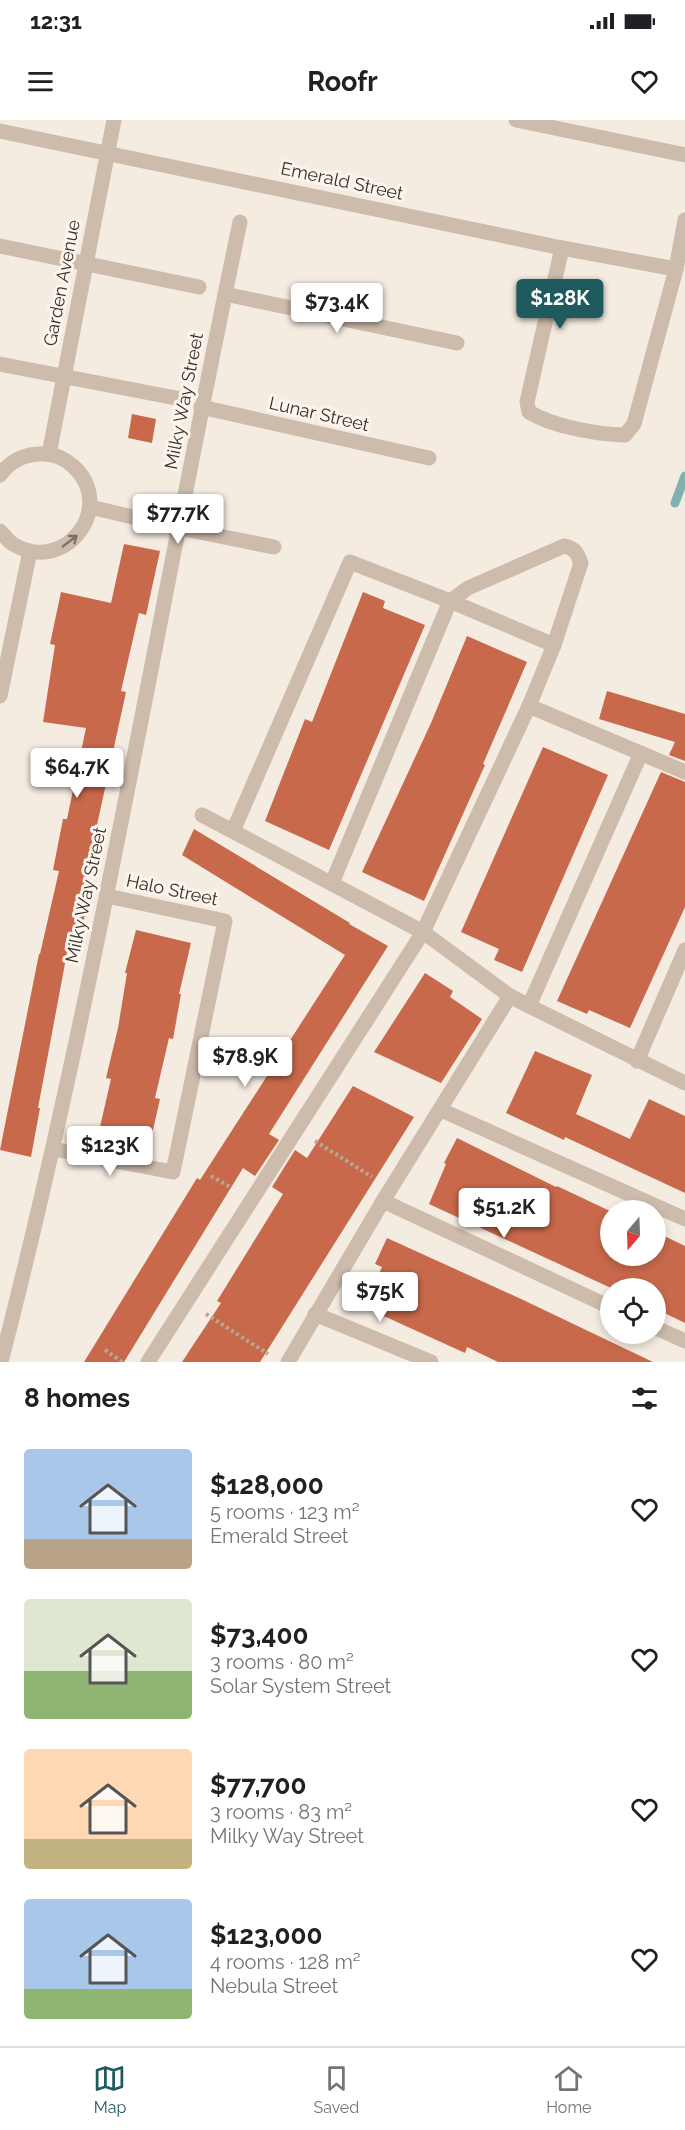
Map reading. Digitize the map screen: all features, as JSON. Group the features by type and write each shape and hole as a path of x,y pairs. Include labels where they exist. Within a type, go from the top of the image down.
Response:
{"street":[{"name":"Garden Avenue","path":"49,454 114,120"},
{"path":"516,120 685,155"},
{"name":"Emerald Street","path":"0,131 562,248 676,269"},
{"path":"562,248 527,402 529,412 543,420 607,435 625,435 634,424 676,269 685,220"},
{"name":"Milky Way Street","path":"1,1362 53,1149 107,896 201,407 240,222"},
{"path":"0,246 199,287"},
{"path":"225,294 457,343"},
{"path":"0,364 181,399"},
{"name":"Lunar Street","path":"201,407 429,458"},
{"path":"0,475 6,467 19,458 34,453 49,454 66,460 80,472 88,489 90,507 86,523 76,537 63,547 47,552 30,551 13,544 0,531"},
{"path":"90,507 274,547"},
{"path":"148,1362 423,932 529,706 554,645 581,563 578,553 572,548 564,546 468,588 450,601 332,883"},
{"path":"0,696 30,551"},
{"path":"233,831 350,562 554,645"},
{"path":"529,706 685,772"},
{"path":"529,1006 641,753"},
{"path":"202,815 423,932 510,996 685,1083"},
{"name":"Halo Street","path":"53,1149 173,1172 225,921 107,896"},
{"path":"636,1060 685,950"},
{"path":"288,1362 387,1195 510,996"},
{"path":"441,1110 685,1220"},
{"path":"387,1195 600,1302"},
{"path":"315,1314 431,1362"},
{"path":"666,1332 685,1341"}],"path":[{"path":"296,1129 387,1195"},
{"path":"186,1302 272,1356"},
{"path":"105,1350 122,1362"}],"building":[{"path":"132,414 156,419 152,443 128,438"},
{"path":"124,544 160,551 146,615 139,613 121,691 126,692 97,825 85,897 89,897 78,945 69,942 31,1157 0,1150 39,954 59,871 53,870 63,819 67,819 86,728 43,722 55,645 50,644 61,592 111,603"},
{"path":"363,592 385,601 383,608 425,625 329,850 265,821 305,719 312,722"},
{"path":"467,636 527,662 483,764 485,765 424,901 362,872 431,723"},
{"path":"607,691 685,714 685,761 669,755 675,742 599,719"},
{"path":"543,747 608,775 522,972 494,960 499,949 461,932"},
{"path":"661,772 685,782 685,907 630,1028 589,1010 587,1014 557,1001"},
{"path":"194,829 388,946 269,1134 279,1140 255,1176 243,1168 124,1362 84,1362 197,1178 200,1180 345,955 182,855"},
{"path":"136,930 191,943 179,994 181,994 173,1039 169,1038 155,1098 160,1099 150,1143 99,1131 111,1079 106,1078 118,1028 127,973 125,973"},
{"path":"425,973 453,991 450,997 482,1019 441,1083 374,1052"},
{"path":"535,1051 592,1075 576,1114 630,1139 649,1099 685,1116 685,1193 565,1137 564,1140 506,1113"},
{"path":"353,1086 414,1117 260,1362 182,1362 221,1303 217,1301 283,1194 272,1187 295,1150 307,1158"},
{"path":"457,1138 600,1206 600,1266 666,1266 666,1237 685,1246 685,1323 666,1314 666,1278 600,1278 600,1283 429,1204 446,1164 444,1163"},
{"path":"387,1238 600,1337 600,1344 615,1344 653,1362 498,1362 467,1347 465,1353 364,1307 382,1267 375,1264"}],"waterway":[{"path":"675,503 685,476"}]}
